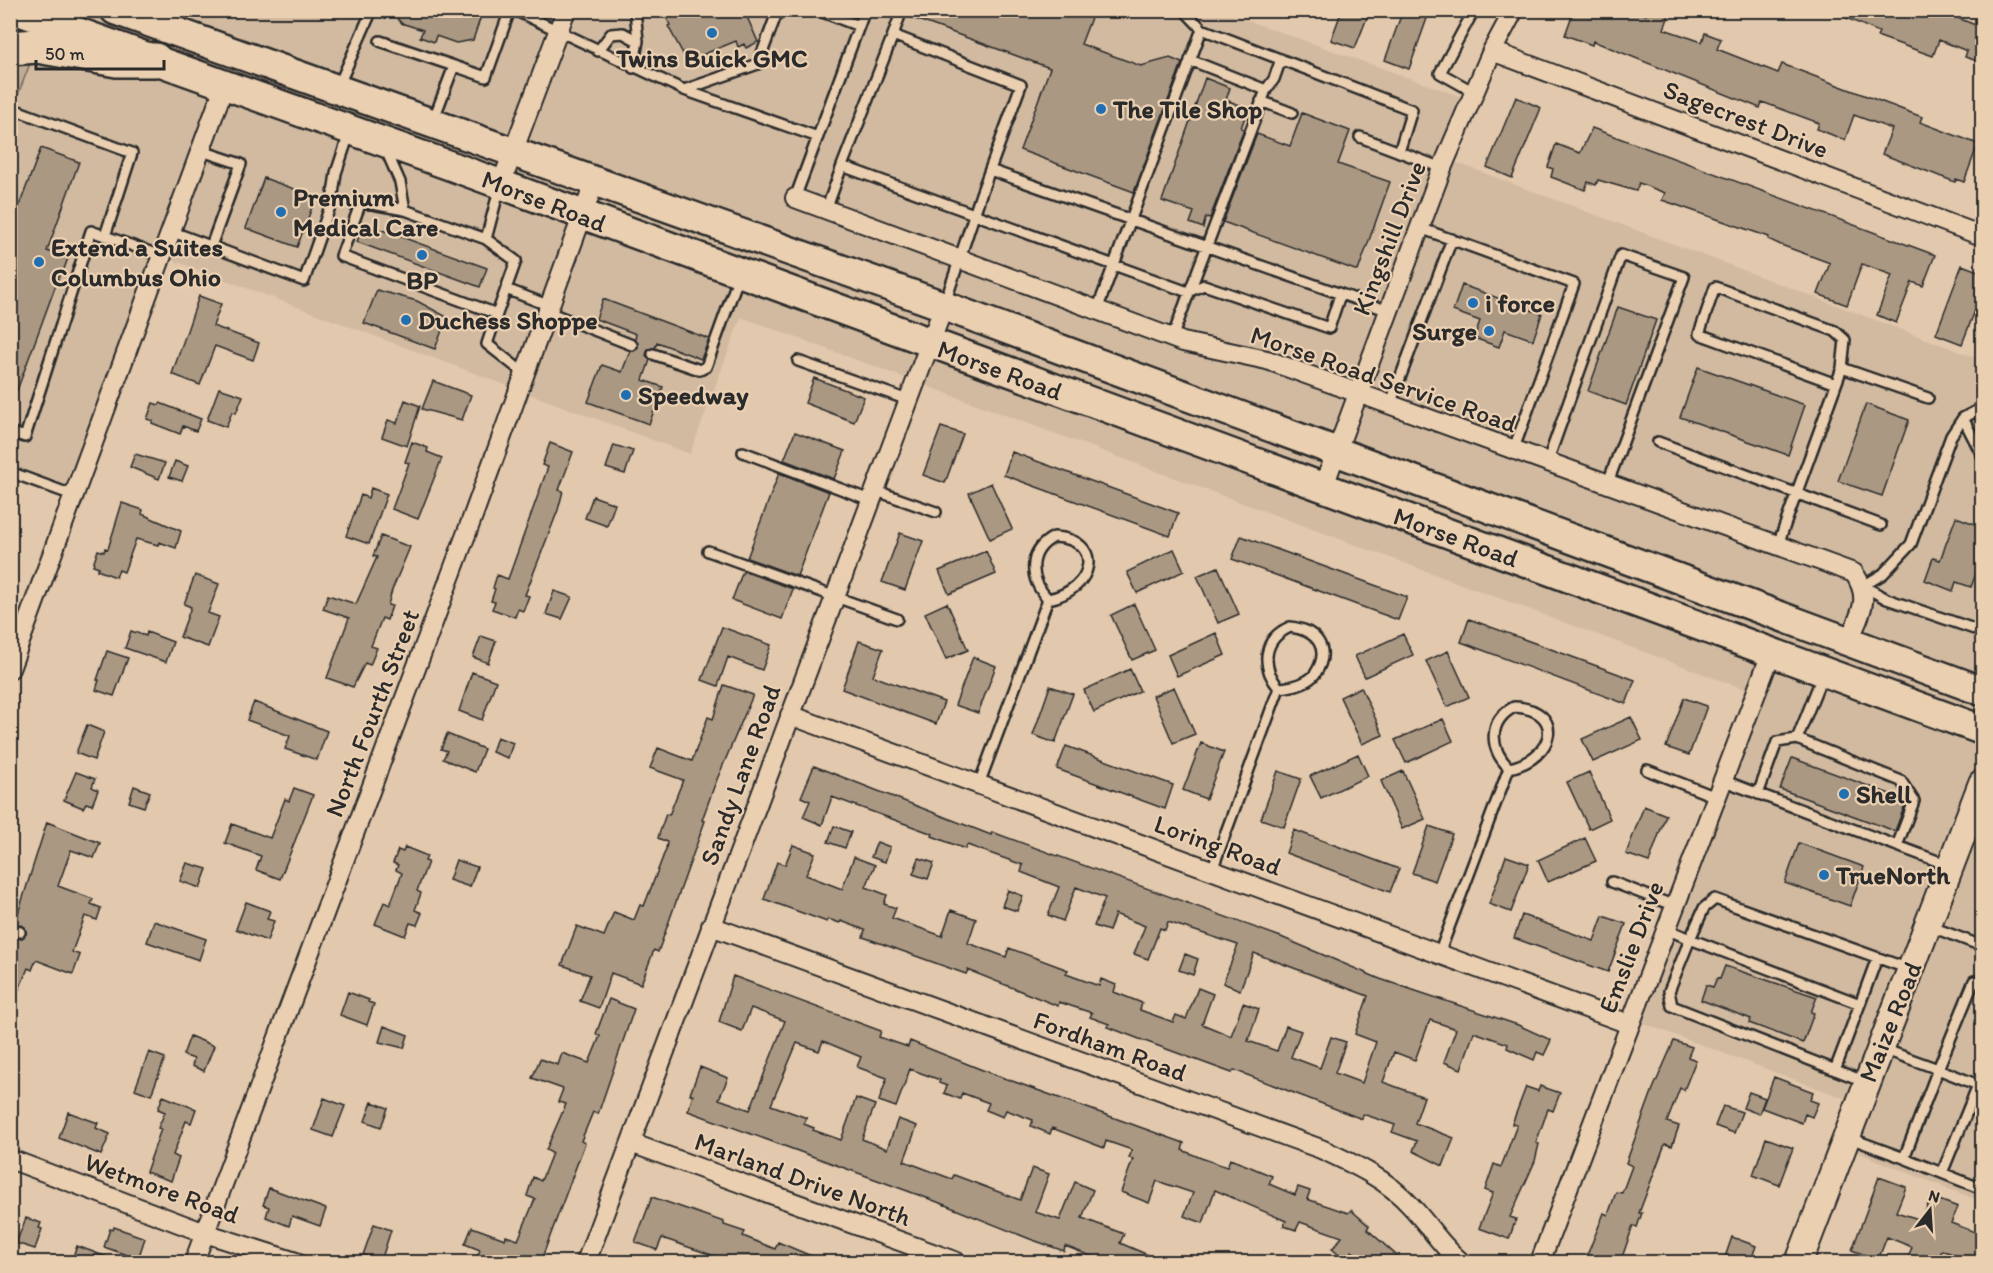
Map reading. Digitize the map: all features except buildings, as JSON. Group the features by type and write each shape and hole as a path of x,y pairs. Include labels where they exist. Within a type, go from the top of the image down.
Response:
{"highway":[{"path":"10,48 37,46 117,60 155,60"}],"main road":[{"name":"Morse Road","path":"16,10 381,140 929,344 1983,730"},
{"name":"Morse Road","path":"115,10 944,306 1983,691"},
{"path":"225,84 231,76 240,74 368,100"}],"street":[{"path":"501,184 566,10"},
{"name":"Kingshill Drive","path":"1323,488 1442,168 1492,51 1514,10"},
{"name":"Sagecrest Drive","path":"1492,51 1983,236"},
{"path":"10,669 164,257 225,84"},
{"name":"North Fourth Street","path":"194,1263 595,181"},
{"name":"Morse Road Service Road","path":"795,198 1172,338 1267,360 1777,547 1854,573 1863,586"},
{"name":"Sandy Lane Road","path":"586,1263 944,306"},
{"path":"1849,640 1864,606 1863,586"},
{"name":"Emslie Drive","path":"1540,1263 1772,651"},
{"name":"Loring Road","path":"790,715 1629,1024"},
{"name":"Maize Road","path":"1802,1262 1866,1082 1983,783"},
{"name":"Fordham Road","path":"711,926 1321,1149 1356,1165 1384,1183 1411,1206 1442,1245 1461,1263"},
{"name":"Marland Drive North","path":"631,1143 957,1263"},
{"name":"Wetmore Road","path":"10,1159 205,1233 296,1263"}],"lane":[{"path":"337,89 372,10"},
{"path":"380,41 486,77 510,10"},
{"path":"514,10 633,68 684,90 818,137"},
{"path":"633,68 638,41 635,10"},
{"path":"684,90 758,64 778,10"},
{"path":"817,10 859,26"},
{"path":"795,198 865,10"},
{"path":"826,210 902,10"},
{"path":"1184,10 1202,29 1412,110 1399,152"},
{"path":"1474,10 1440,73 1474,92"},
{"path":"1097,310 1202,29"},
{"path":"598,51 611,34 623,33 638,41"},
{"path":"893,35 1021,85 974,214 961,260 944,306"},
{"path":"1172,338 1261,101 1274,79 1281,59"},
{"path":"1190,60 1266,90"},
{"path":"432,123 454,66"},
{"path":"1261,101 1292,113"},
{"path":"10,125 16,110 132,153 105,236"},
{"path":"173,232 304,281 332,201 336,173 351,130"},
{"path":"1360,137 1442,168"},
{"path":"381,140 400,182 405,210"},
{"path":"202,151 241,164 211,246"},
{"path":"842,166 1188,292 1204,285 1329,328 1340,295"},
{"path":"990,170 1389,311"},
{"path":"486,239 501,184"},
{"path":"497,314 341,256 361,202 405,210 486,239 516,261 487,344 525,374"},
{"path":"1420,228 1574,284 1513,451"},
{"path":"10,432 25,437 91,231 164,257"},
{"path":"1390,405 1452,239"},
{"path":"1547,463 1621,255 1684,277 1607,485"},
{"path":"652,354 700,370 706,367 740,273"},
{"path":"1777,547 1842,368 1845,340 1835,331 1715,287 1699,334 1836,384"},
{"path":"506,290 632,345"},
{"path":"798,360 908,400"},
{"path":"1842,368 1928,398"},
{"path":"1863,586 1883,574 1911,544 1951,436 1963,418 1983,408"},
{"path":"1963,418 1983,455"},
{"path":"1658,442 1881,525"},
{"path":"743,452 872,495 936,512"},
{"path":"10,472 75,496"},
{"path":"1054,537 1068,538 1087,553 1087,568 1082,584 1065,596 1048,599 1038,588 1033,574 1034,558 1043,543 1054,537"},
{"path":"708,551 897,620"},
{"path":"1863,586 1887,599 1977,630 1983,629"},
{"path":"979,784 1048,599"},
{"path":"1290,627 1304,628 1314,635 1321,645 1320,660 1314,675 1297,686 1279,688 1270,677 1266,662 1268,646 1278,632 1290,627"},
{"path":"1797,739 1824,671"},
{"path":"1212,870 1279,688"},
{"path":"1514,706 1529,707 1540,713 1547,723 1547,737 1542,753 1525,765 1509,768 1498,758 1493,743 1494,727 1503,713 1514,706"},
{"path":"1758,794 1777,742 1797,739 1901,781 1914,801 1897,846"},
{"path":"1439,954 1509,768"},
{"path":"1647,770 1716,797"},
{"path":"1722,780 1951,866"},
{"path":"1612,882 1675,906"},
{"path":"1866,1082 1672,1006 1669,991 1704,908 1715,899 1911,970"},
{"path":"1928,926 1983,946"},
{"path":"1666,929 1860,1004"},
{"path":"1835,1070 1877,958"},
{"path":"1904,1158 1974,981 1983,984"},
{"path":"1880,1048 1980,1086 1942,1173"},
{"path":"1846,1137 1983,1190"}],"shaded area":[{"path":"49,11 1221,11 1468,99 1444,158 1982,360 1982,1202 1844,1147 1860,1104 1632,1019 1755,693 741,317 690,454 164,257 75,496 11,469 10,113"},
{"path":"34,53 11,113 11,60"}],"place":[{"name":"Twins Buick GMC","path":"712,33"},
{"name":"The Tile Shop","path":"1101,109"},
{"name":"Premium Medical Care","path":"281,212"},
{"name":"BP","path":"422,255"},
{"name":"Extend a Suites Columbus Ohio","path":"39,262"},
{"name":"i force","path":"1473,303"},
{"name":"Duchess Shoppe","path":"406,320"},
{"name":"Surge","path":"1489,331"},
{"name":"Speedway","path":"626,395"},
{"name":"Shell","path":"1844,794"},
{"name":"TrueNorth","path":"1824,875"}]}
